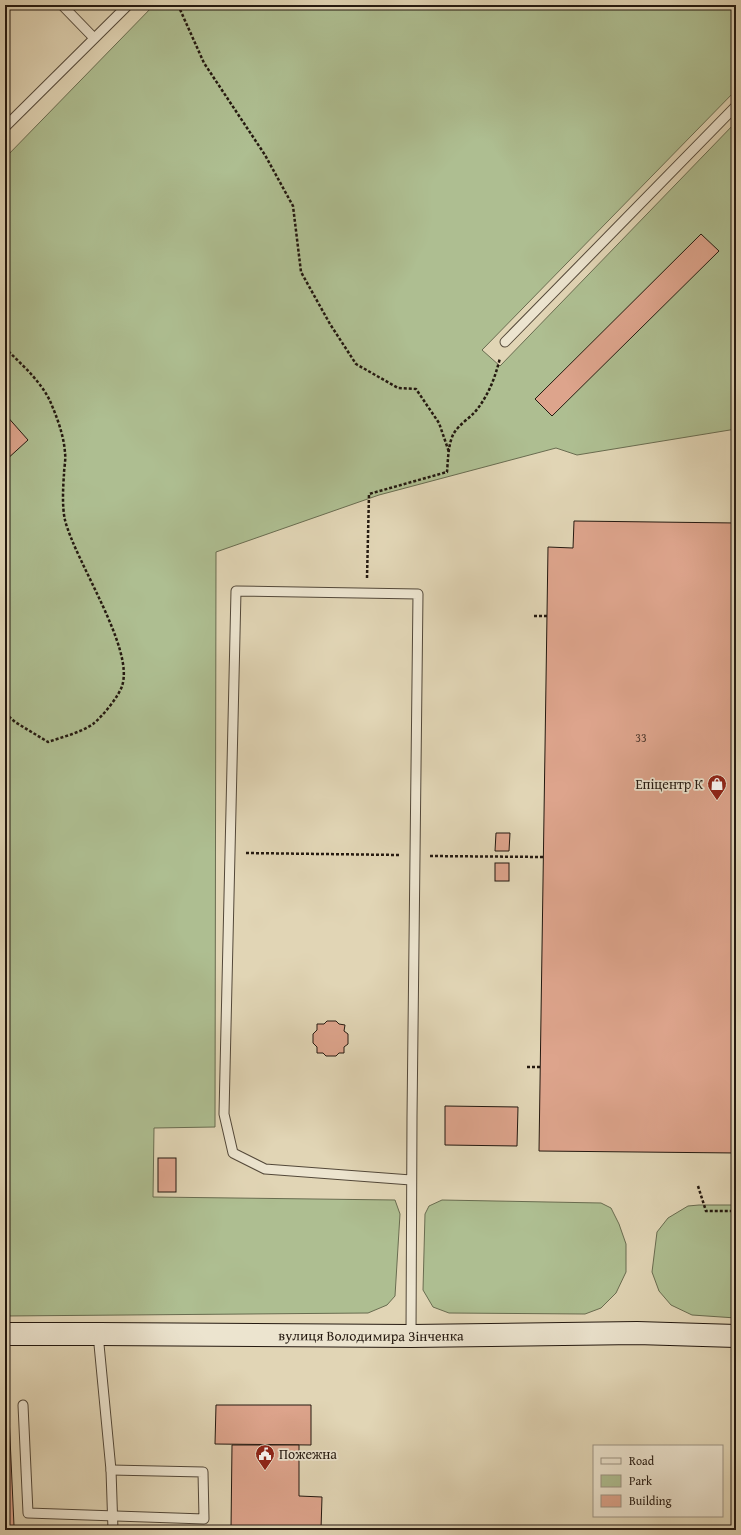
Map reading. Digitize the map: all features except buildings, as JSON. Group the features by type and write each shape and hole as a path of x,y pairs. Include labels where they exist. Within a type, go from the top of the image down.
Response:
{"main road":[{"name":"вулиця Володимира Зінченка","path":"5,1334 411,1336 637,1333 736,1336"}],"lane":[{"path":"62,5 94,38"},
{"path":"5,127 128,5"},
{"path":"505,342 736,106"},
{"path":"411,1180 265,1169 233,1153 224,1114 236,591 418,594 411,1180 411,1336"},
{"path":"98,1334 111,1470 113,1530"},
{"path":"23,1405 28,1513 204,1519 203,1472 111,1470"}],"path":[{"path":"178,5 204,63 264,155 293,206 301,272 330,324 356,364 398,388 416,389 439,423 449,452"},
{"path":"367,593 369,494 447,472 449,452 454,433 474,412 485,397 494,379 505,342"},
{"path":"5,348 38,383 49,400 56,416 66,454 64,477 64,519 87,576 114,631 125,672 117,698 93,724 48,742 15,722 5,713"},
{"path":"534,616 547,616"},
{"path":"230,852 543,857"},
{"path":"527,1067 540,1067"},
{"path":"698,1186 706,1211 736,1211"}],"green space":[{"path":"154,5 736,5 736,90 482,350 500,366 736,122 736,429 577,455 556,448 379,495 216,552 215,1127 154,1128 153,1197 395,1200 400,1214 395,1296 387,1305 368,1313 5,1316 5,158"},
{"path":"442,1200 601,1203 611,1208 619,1224 626,1244 626,1272 616,1293 601,1308 585,1314 449,1313 433,1307 423,1290 425,1214 429,1206"},
{"path":"736,1205 736,1318 692,1315 671,1305 659,1291 652,1272 657,1232 668,1218 688,1206"}],"place":[{"name":"Епіцентр К","path":"717,801"},
{"name":"Пожежна","path":"265,1471"}]}
